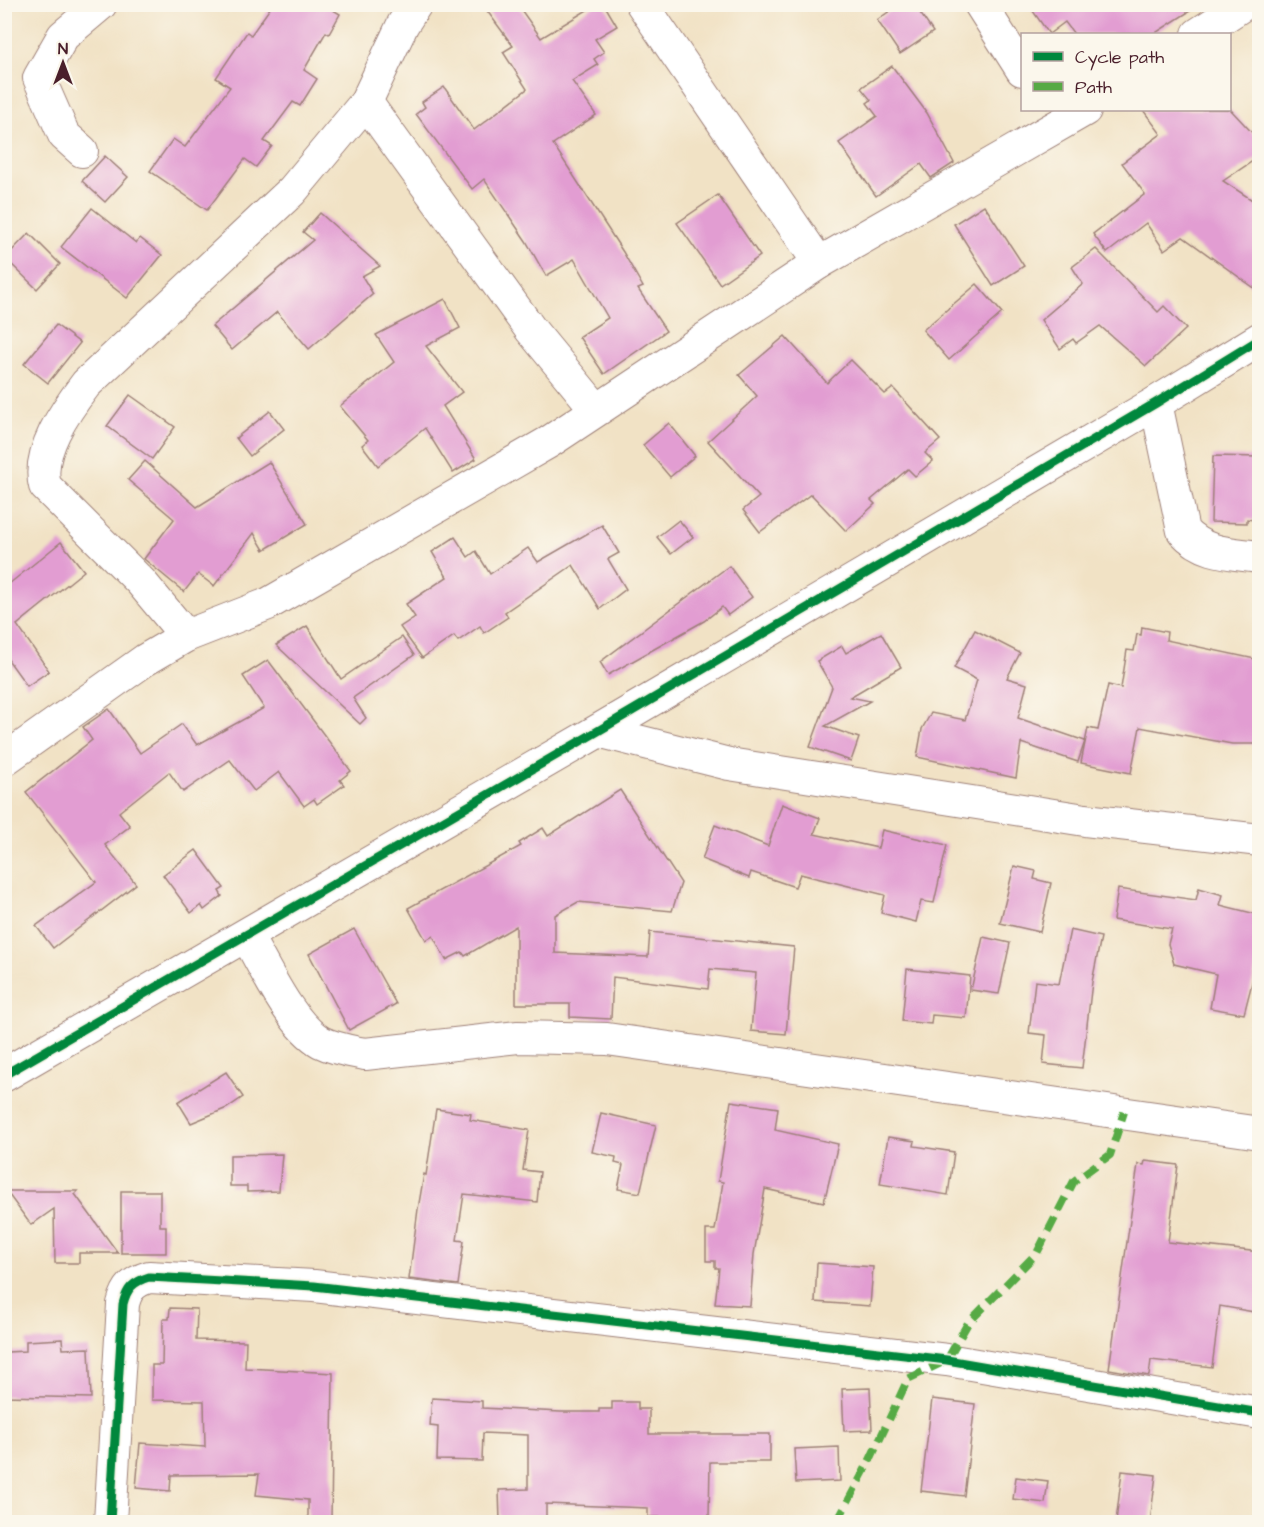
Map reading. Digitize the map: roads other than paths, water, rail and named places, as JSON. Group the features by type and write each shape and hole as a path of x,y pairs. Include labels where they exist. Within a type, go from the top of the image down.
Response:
{"street":[{"path":"82,151 64,135 39,78 63,36 101,4"},
{"path":"186,636 141,582 45,486 42,473 44,461 75,399 86,384 292,191 366,102 403,24 416,4"},
{"path":"642,4 819,263"},
{"path":"980,4 1021,67"},
{"path":"1200,33 1244,4"},
{"path":"366,102 531,330 596,409"},
{"path":"4,760 145,660 186,636 268,604 549,442 819,263 1054,118 1081,111"},
{"path":"4,1075 247,937 1156,403 1260,339"},
{"path":"1156,403 1183,531 1192,541 1207,549 1260,557"},
{"path":"598,731 729,764 1085,820 1260,840"},
{"path":"247,937 304,1028 319,1041 341,1050 365,1054 518,1037 607,1039 1260,1133"},
{"path":"110,1522 123,1304 127,1290 136,1281 149,1276 314,1286 947,1360 1260,1413"}]}
